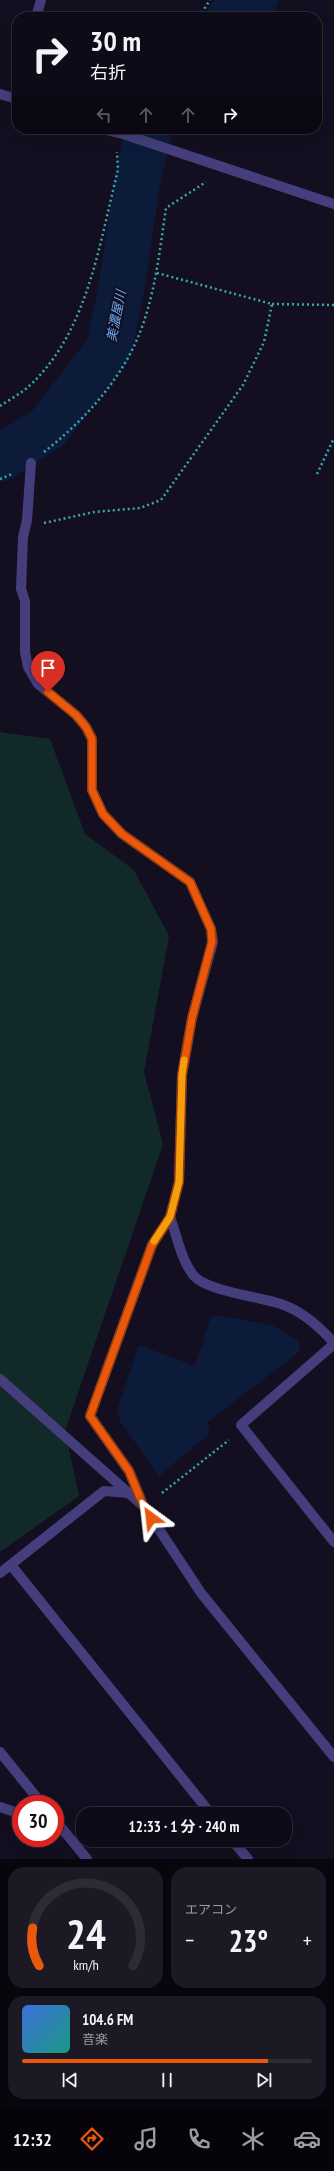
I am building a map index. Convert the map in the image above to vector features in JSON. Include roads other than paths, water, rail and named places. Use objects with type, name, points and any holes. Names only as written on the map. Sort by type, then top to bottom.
[{"type":"street","points":[[37,12],[41,0]]},
{"type":"street","points":[[0,94],[12,96]]},
{"type":"street","points":[[123,134],[334,204]]},
{"type":"street","points":[[31,463],[26,525],[23,537],[21,589],[25,601],[25,652],[28,667],[38,684],[76,715],[86,727],[92,739],[92,790],[103,814],[122,834],[190,882],[211,929],[212,942],[192,1018],[182,1075],[179,1182],[170,1217],[152,1245],[90,1416],[129,1471],[143,1505],[201,1593],[334,1757]]},
{"type":"street","points":[[170,1217],[184,1257],[195,1277],[208,1284],[281,1304],[300,1313],[322,1329],[334,1344],[241,1425],[334,1542]]},
{"type":"street","points":[[0,1379],[143,1505]]},
{"type":"street","points":[[0,1573],[104,1491],[129,1493]]},
{"type":"street","points":[[11,1565],[205,1807]]},
{"type":"street","points":[[0,1752],[35,1795]]},
{"type":"street","points":[[0,1807],[12,1811]]},
{"type":"street","points":[[64,1832],[86,1859]]},
{"type":"street","points":[[238,1847],[248,1859]]},
{"type":"water","points":[[218,1315],[274,1326],[299,1341],[300,1351],[207,1423],[210,1433],[159,1476],[120,1421],[117,1410],[139,1345],[195,1366],[211,1317]]},
{"type":"waterway","name":"美濃屋川","points":[[237,12],[255,0]]},
{"type":"waterway","name":"美濃屋川","points":[[0,458],[48,428],[109,349],[122,285],[137,183],[148,134]]}]
